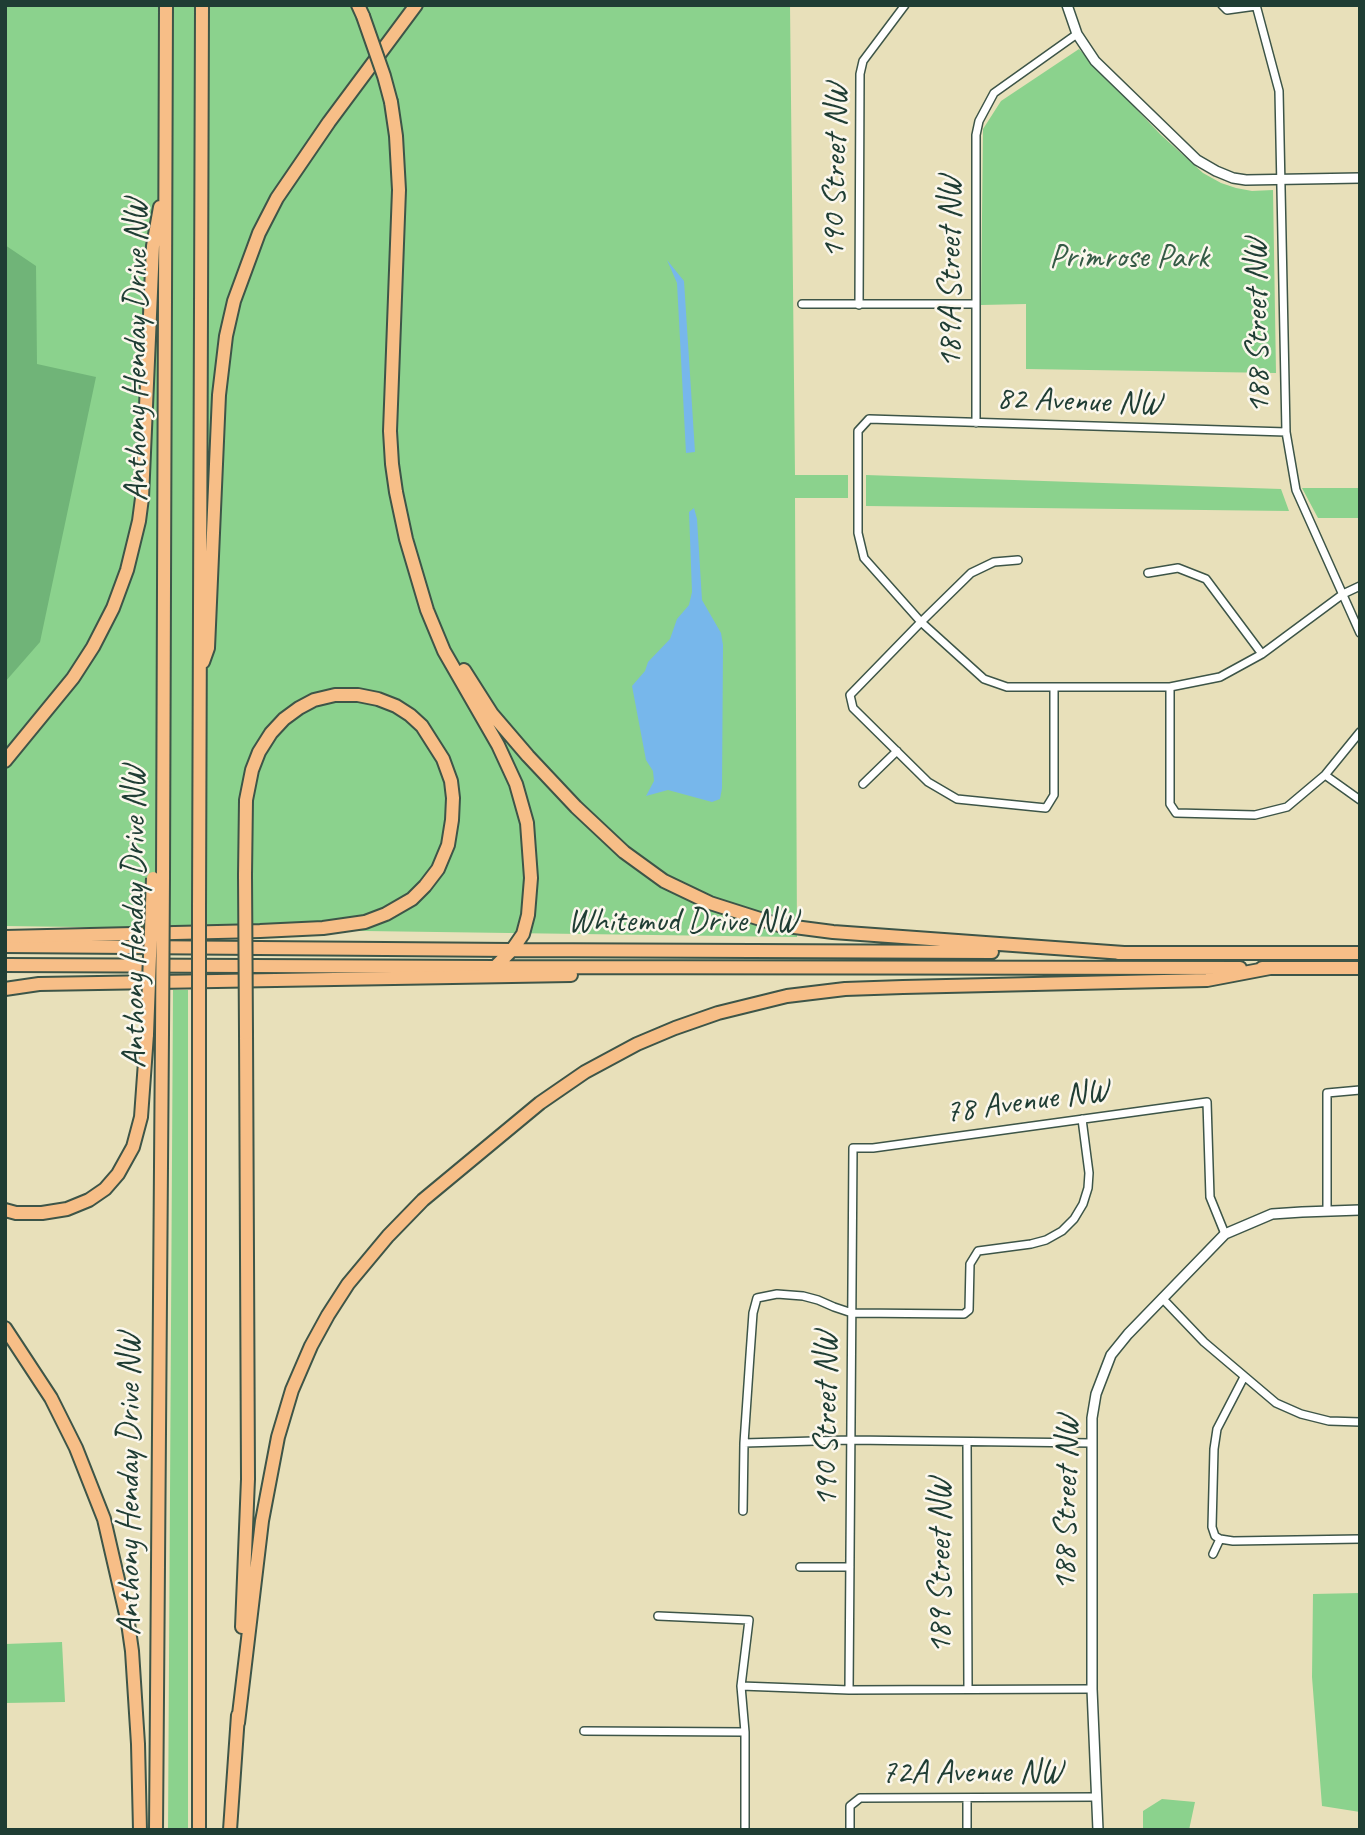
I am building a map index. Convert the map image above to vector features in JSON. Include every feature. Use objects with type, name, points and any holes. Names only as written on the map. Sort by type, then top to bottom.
[{"type":"highway","name":"Anthony Henday Drive NW","points":[[156,1830],[162,1033],[158,878],[163,834],[166,5]]},
{"type":"highway","name":"Anthony Henday Drive NW","points":[[199,1830],[198,880],[202,5]]},
{"type":"highway","points":[[199,672],[208,648],[219,395],[226,336],[234,301],[259,233],[277,198],[308,151],[416,5]]},
{"type":"highway","points":[[361,11],[384,76],[396,136],[399,190],[390,431],[396,492],[427,610],[444,651],[498,745],[516,784],[531,850],[528,915],[523,934],[495,967]]},
{"type":"highway","points":[[5,761],[73,678],[93,647],[113,608],[127,570],[142,498],[153,246],[166,172]]},
{"type":"highway","points":[[413,562],[451,647],[492,714],[576,807],[624,852],[664,881],[710,903],[779,925],[890,937],[1124,953]]},
{"type":"highway","points":[[5,937],[260,931],[323,928],[365,922],[386,914],[412,899],[425,887],[438,869],[448,845],[453,798],[443,759],[422,726],[396,706],[358,695],[335,695],[314,701],[284,719],[271,733],[252,770],[246,800],[245,875],[246,1033],[248,1479],[238,1723],[230,1830]]},
{"type":"highway","points":[[5,1210],[29,1214],[54,1212],[89,1200],[105,1189],[118,1174],[133,1147],[141,1117],[158,878]]},
{"type":"highway","name":"Whitemud Drive NW","points":[[5,946],[1360,953]]},
{"type":"highway","name":"Whitemud Drive NW","points":[[5,965],[1360,968]]},
{"type":"highway","points":[[5,989],[39,984],[577,975],[666,967]]},
{"type":"highway","points":[[238,1723],[261,1521],[278,1437],[292,1390],[311,1346],[348,1284],[388,1236],[423,1200],[540,1103],[585,1072],[637,1044],[718,1013],[787,996],[845,989],[1207,980],[1270,968]]},
{"type":"highway","points":[[5,1328],[51,1398],[76,1448],[104,1520],[132,1651],[140,1830]]},
{"type":"street","points":[[1067,5],[1077,34],[1088,52],[1197,160],[1233,178],[1246,180],[1360,178]]},
{"type":"street","name":"188 Street NW","points":[[1222,5],[1227,10],[1256,6],[1279,91],[1286,432],[1296,490],[1360,633]]},
{"type":"street","name":"190 Street NW","points":[[859,304],[860,74],[863,61],[902,7]]},
{"type":"street","name":"189A Street NW","points":[[976,423],[976,135],[979,121],[994,93],[1077,34]]},
{"type":"street","points":[[802,304],[975,304]]},
{"type":"street","name":"82 Avenue NW","points":[[921,622],[864,558],[858,533],[858,431],[869,419],[1286,432]]},
{"type":"street","points":[[1018,560],[994,562],[971,573],[850,695],[853,708],[928,782],[957,799],[1045,808],[1054,795],[1054,687]]},
{"type":"street","points":[[1148,573],[1178,568],[1206,579],[1262,654]]},
{"type":"street","points":[[921,622],[984,679],[1007,687],[1170,687],[1220,677],[1262,654],[1343,594],[1360,586]]},
{"type":"street","points":[[1170,687],[1170,804],[1176,813],[1255,815],[1287,807],[1325,775],[1360,732]]},
{"type":"street","points":[[863,784],[897,751]]},
{"type":"street","points":[[1325,775],[1360,800]]},
{"type":"street","points":[[1326,1212],[1326,1093],[1360,1090]]},
{"type":"street","name":"78 Avenue NW","points":[[853,1148],[873,1148],[1207,1101],[1210,1197],[1225,1234]]},
{"type":"street","points":[[743,1511],[744,1443],[753,1313],[757,1298],[777,1294],[803,1296],[852,1313],[964,1314],[970,1310],[970,1264],[978,1251],[1046,1240],[1062,1231],[1074,1219],[1088,1188],[1089,1173],[1082,1119]]},
{"type":"street","name":"190 Street NW","points":[[849,1690],[853,1148]]},
{"type":"street","points":[[1225,1234],[1272,1214],[1360,1210]]},
{"type":"street","name":"188 Street NW","points":[[1098,1830],[1092,1689],[1092,1418],[1096,1394],[1111,1355],[1225,1234]]},
{"type":"street","points":[[1162,1298],[1204,1342],[1276,1403],[1301,1414],[1328,1421],[1360,1422]]},
{"type":"street","points":[[1244,1377],[1217,1429],[1212,1527],[1215,1536],[1233,1541],[1360,1539]]},
{"type":"street","points":[[744,1443],[850,1440],[1092,1443]]},
{"type":"street","name":"189 Street NW","points":[[967,1442],[968,1689]]},
{"type":"street","points":[[1213,1553],[1220,1539]]},
{"type":"street","points":[[800,1567],[850,1567]]},
{"type":"street","points":[[657,1616],[749,1620],[741,1686],[745,1732],[745,1830]]},
{"type":"street","points":[[741,1686],[849,1690],[1092,1689]]},
{"type":"street","points":[[584,1731],[745,1732]]},
{"type":"street","name":"72A Avenue NW","points":[[850,1830],[850,1806],[860,1798],[1096,1797]]},
{"type":"street","points":[[967,1798],[967,1830]]},
{"type":"green space","points":[[5,5],[790,5],[795,475],[848,475],[848,498],[795,498],[797,937],[5,926]]},
{"type":"green space","name":"Primrose Park","points":[[1079,49],[1161,135],[1203,173],[1236,188],[1252,191],[1273,190],[1276,373],[1026,369],[1026,304],[981,305],[983,129],[1001,101]]},
{"type":"green space","points":[[5,245],[36,266],[37,364],[96,377],[40,642],[5,682]]},
{"type":"green space","points":[[866,475],[1281,489],[1289,511],[866,506]]},
{"type":"green space","points":[[1302,488],[1360,488],[1360,518],[1318,518]]},
{"type":"green space","points":[[173,990],[188,990],[188,1830],[168,1830]]},
{"type":"green space","points":[[1360,1593],[1360,1812],[1322,1806],[1312,1677],[1313,1594]]},
{"type":"green space","points":[[62,1642],[65,1702],[5,1703],[5,1644]]},
{"type":"green space","points":[[1162,1799],[1195,1802],[1189,1830],[1143,1830],[1143,1811]]},
{"type":"water","points":[[667,260],[684,281],[695,452],[686,453],[677,283]]},
{"type":"water","points":[[694,508],[702,600],[721,633],[723,645],[722,788],[720,799],[712,802],[668,790],[646,796],[654,781],[653,771],[646,760],[632,686],[645,671],[648,662],[670,639],[677,619],[689,605],[692,592],[689,512]]}]
